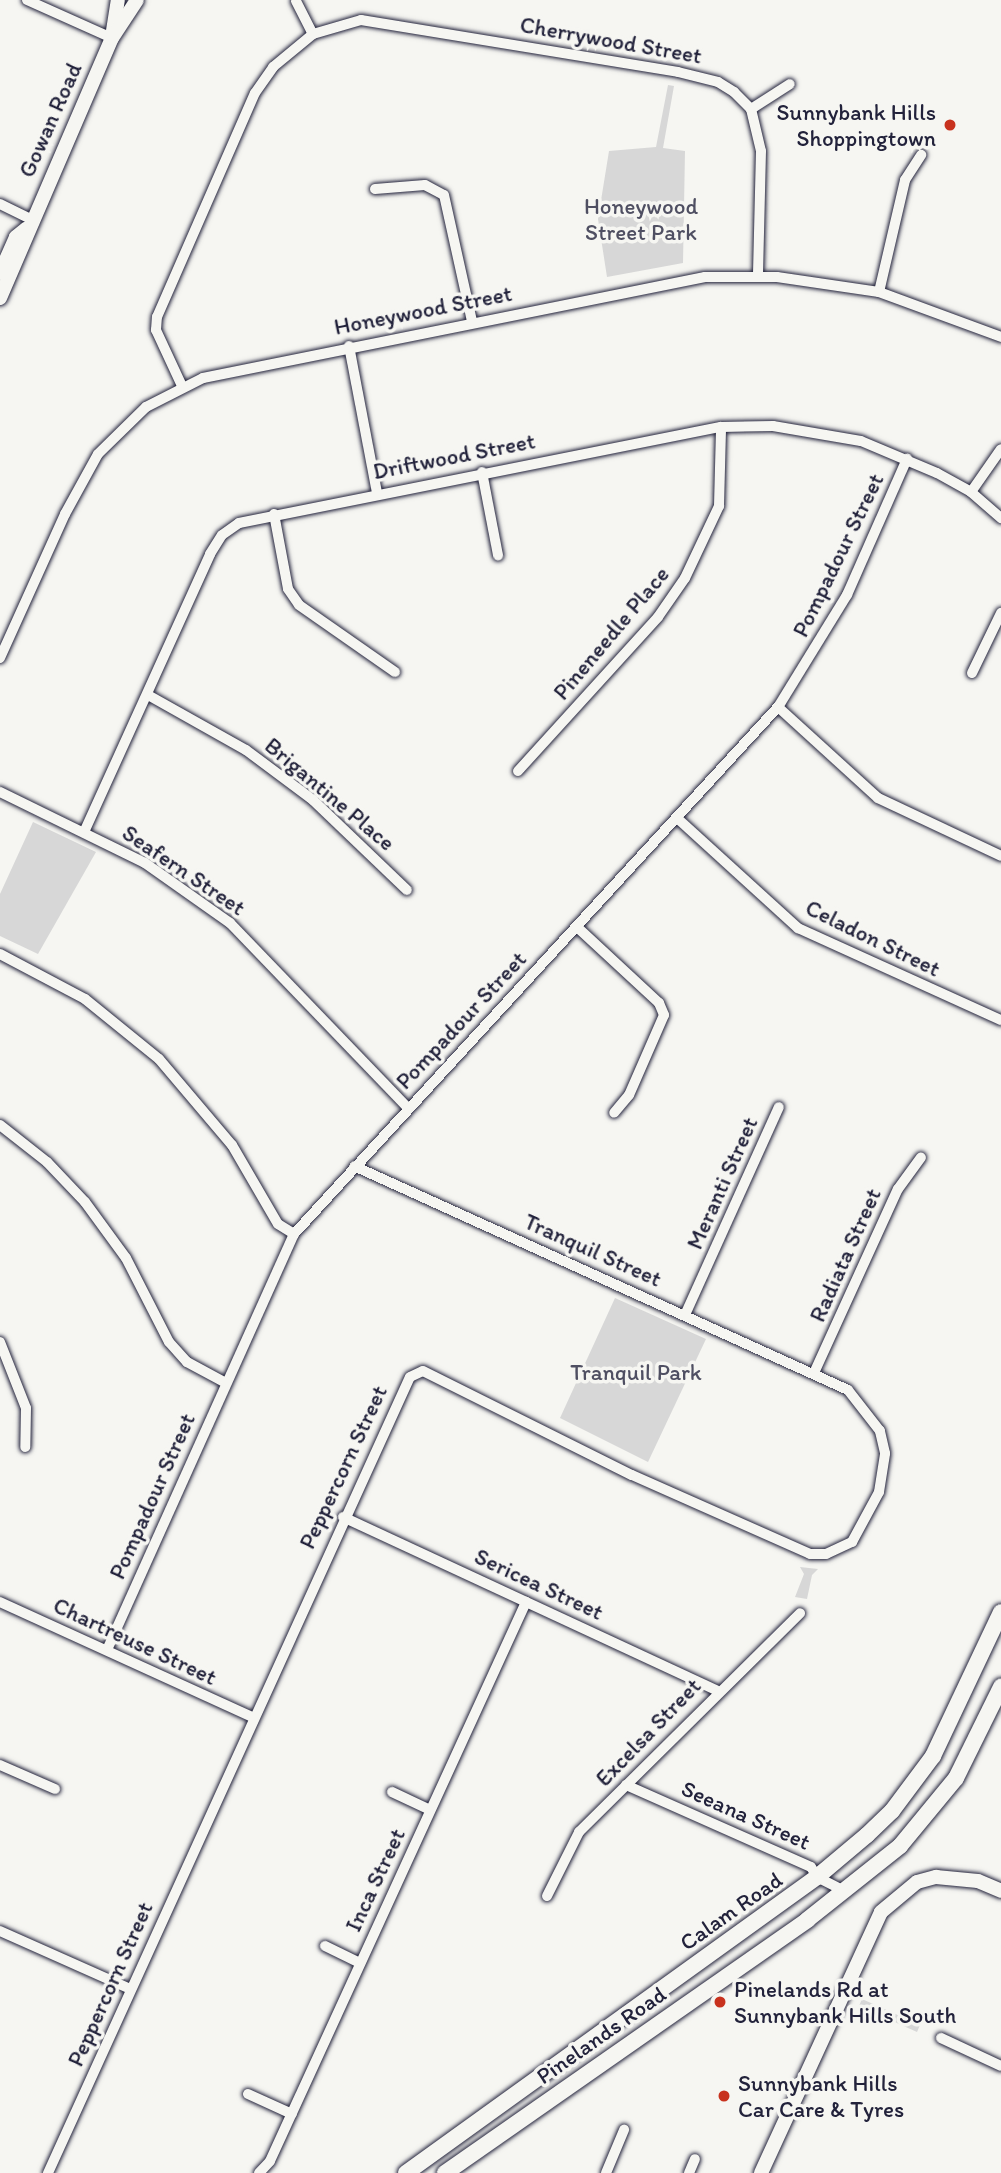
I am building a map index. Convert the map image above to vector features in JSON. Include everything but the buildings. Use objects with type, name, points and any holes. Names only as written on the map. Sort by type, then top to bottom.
[{"type":"main road","name":"Calam Road","points":[[406,2173],[817,1877],[892,1811],[923,1771],[1001,1612]]},
{"type":"main road","name":"Pinelands Road","points":[[445,2173],[844,1891],[900,1846],[947,1791],[1001,1687]]},
{"type":"street","points":[[27,0],[112,38]]},
{"type":"street","name":"Gowan Road","points":[[112,38],[118,0]]},
{"type":"street","name":"Gowan Road","points":[[0,298],[27,241],[29,223],[112,38],[137,0]]},
{"type":"street","points":[[296,1],[313,34]]},
{"type":"street","name":"Cherrywood Street","points":[[182,386],[156,330],[159,309],[255,93],[273,67],[313,34],[361,20],[388,22],[678,72],[718,82],[751,109]]},
{"type":"street","points":[[758,276],[761,151],[751,109],[790,84]]},
{"type":"street","points":[[879,292],[905,180],[922,155]]},
{"type":"street","points":[[375,189],[425,185],[444,195],[472,321]]},
{"type":"street","points":[[0,204],[29,223],[16,237],[0,272]]},
{"type":"street","name":"Honeywood Street","points":[[0,658],[69,506],[98,454],[133,417],[182,386],[349,346],[673,282],[758,276],[879,292],[1001,337]]},
{"type":"street","points":[[349,346],[377,493]]},
{"type":"street","name":"Driftwood Street","points":[[85,830],[222,535],[239,523],[274,513],[721,427],[818,432],[907,458],[971,492],[1001,518]]},
{"type":"street","name":"Pineneedle Place","points":[[518,771],[658,617],[685,578],[719,506],[721,427]]},
{"type":"street","points":[[971,492],[1001,449]]},
{"type":"street","name":"Pompadour Street","points":[[107,1650],[295,1234],[407,1107],[577,927],[778,707],[847,595],[907,458]]},
{"type":"street","points":[[482,472],[498,555]]},
{"type":"street","points":[[274,513],[288,589],[299,605],[395,672]]},
{"type":"street","points":[[972,673],[1001,613]]},
{"type":"street","name":"Brigantine Place","points":[[148,695],[246,750],[313,800],[407,890]]},
{"type":"street","points":[[778,707],[878,798],[1001,856]]},
{"type":"street","name":"Seafern Street","points":[[0,792],[85,830],[145,863],[230,923],[407,1107]]},
{"type":"street","name":"Celadon Street","points":[[677,818],[798,928],[1001,1020]]},
{"type":"street","points":[[577,927],[659,1003],[664,1014],[629,1095],[614,1113]]},
{"type":"street","points":[[0,954],[85,999],[159,1059],[232,1145],[278,1224],[295,1234]]},
{"type":"street","name":"Meranti Street","points":[[685,1314],[779,1107]]},
{"type":"street","points":[[0,1125],[47,1162],[85,1202],[126,1258],[169,1342],[187,1362],[226,1383]]},
{"type":"street","name":"Radiata Street","points":[[814,1373],[898,1189],[920,1157]]},
{"type":"street","name":"Tranquil Street","points":[[354,1166],[814,1373]]},
{"type":"street","points":[[0,1342],[26,1408],[25,1447]]},
{"type":"street","name":"Peppercorn Street","points":[[48,2173],[403,1386],[423,1371],[632,1475],[798,1550],[826,1555],[841,1550],[863,1529],[879,1492],[886,1453],[880,1431],[868,1411],[848,1390],[814,1373]]},
{"type":"street","name":"Sericea Street","points":[[343,1517],[717,1691]]},
{"type":"street","name":"Chartreuse Street","points":[[0,1602],[252,1717]]},
{"type":"street","name":"Inca Street","points":[[259,2173],[270,2161],[292,2114],[526,1602]]},
{"type":"street","name":"Excelsa Street","points":[[547,1896],[579,1832],[717,1691],[800,1614]]},
{"type":"street","points":[[0,1765],[55,1789]]},
{"type":"street","name":"Seeana Street","points":[[626,1785],[811,1867],[817,1877],[844,1891]]},
{"type":"street","points":[[392,1792],[430,1810]]},
{"type":"street","points":[[761,2173],[881,1912],[917,1882],[936,1877],[978,1881],[1001,1891]]},
{"type":"street","points":[[0,1931],[130,1989]]},
{"type":"street","points":[[325,1946],[360,1963]]},
{"type":"street","points":[[941,2038],[1001,2066]]},
{"type":"street","points":[[248,2094],[292,2114]]},
{"type":"street","points":[[606,2173],[624,2130]]},
{"type":"street","points":[[688,2173],[695,2159]]},
{"type":"green space","name":"Honeywood Street Park","points":[[668,85],[674,86],[663,148],[685,151],[683,263],[607,277],[598,219],[609,151],[656,147]]},
{"type":"green space","points":[[33,822],[96,852],[38,954],[0,936],[0,894]]},
{"type":"green space","name":"Tranquil Park","points":[[615,1298],[706,1339],[648,1462],[560,1418]]},
{"type":"green space","points":[[800,1567],[818,1569],[812,1575],[807,1599],[795,1597],[804,1574]]},
{"type":"green space","points":[[862,1999],[920,2025],[917,2032],[859,2006]]},
{"type":"place","name":"Sunnybank Hills Shoppingtown","points":[[950,125]]},
{"type":"place","name":"Pinelands Rd at Sunnybank Hills South","points":[[720,2002]]},
{"type":"place","name":"Sunnybank Hills Car Care & Tyres","points":[[724,2096]]}]
